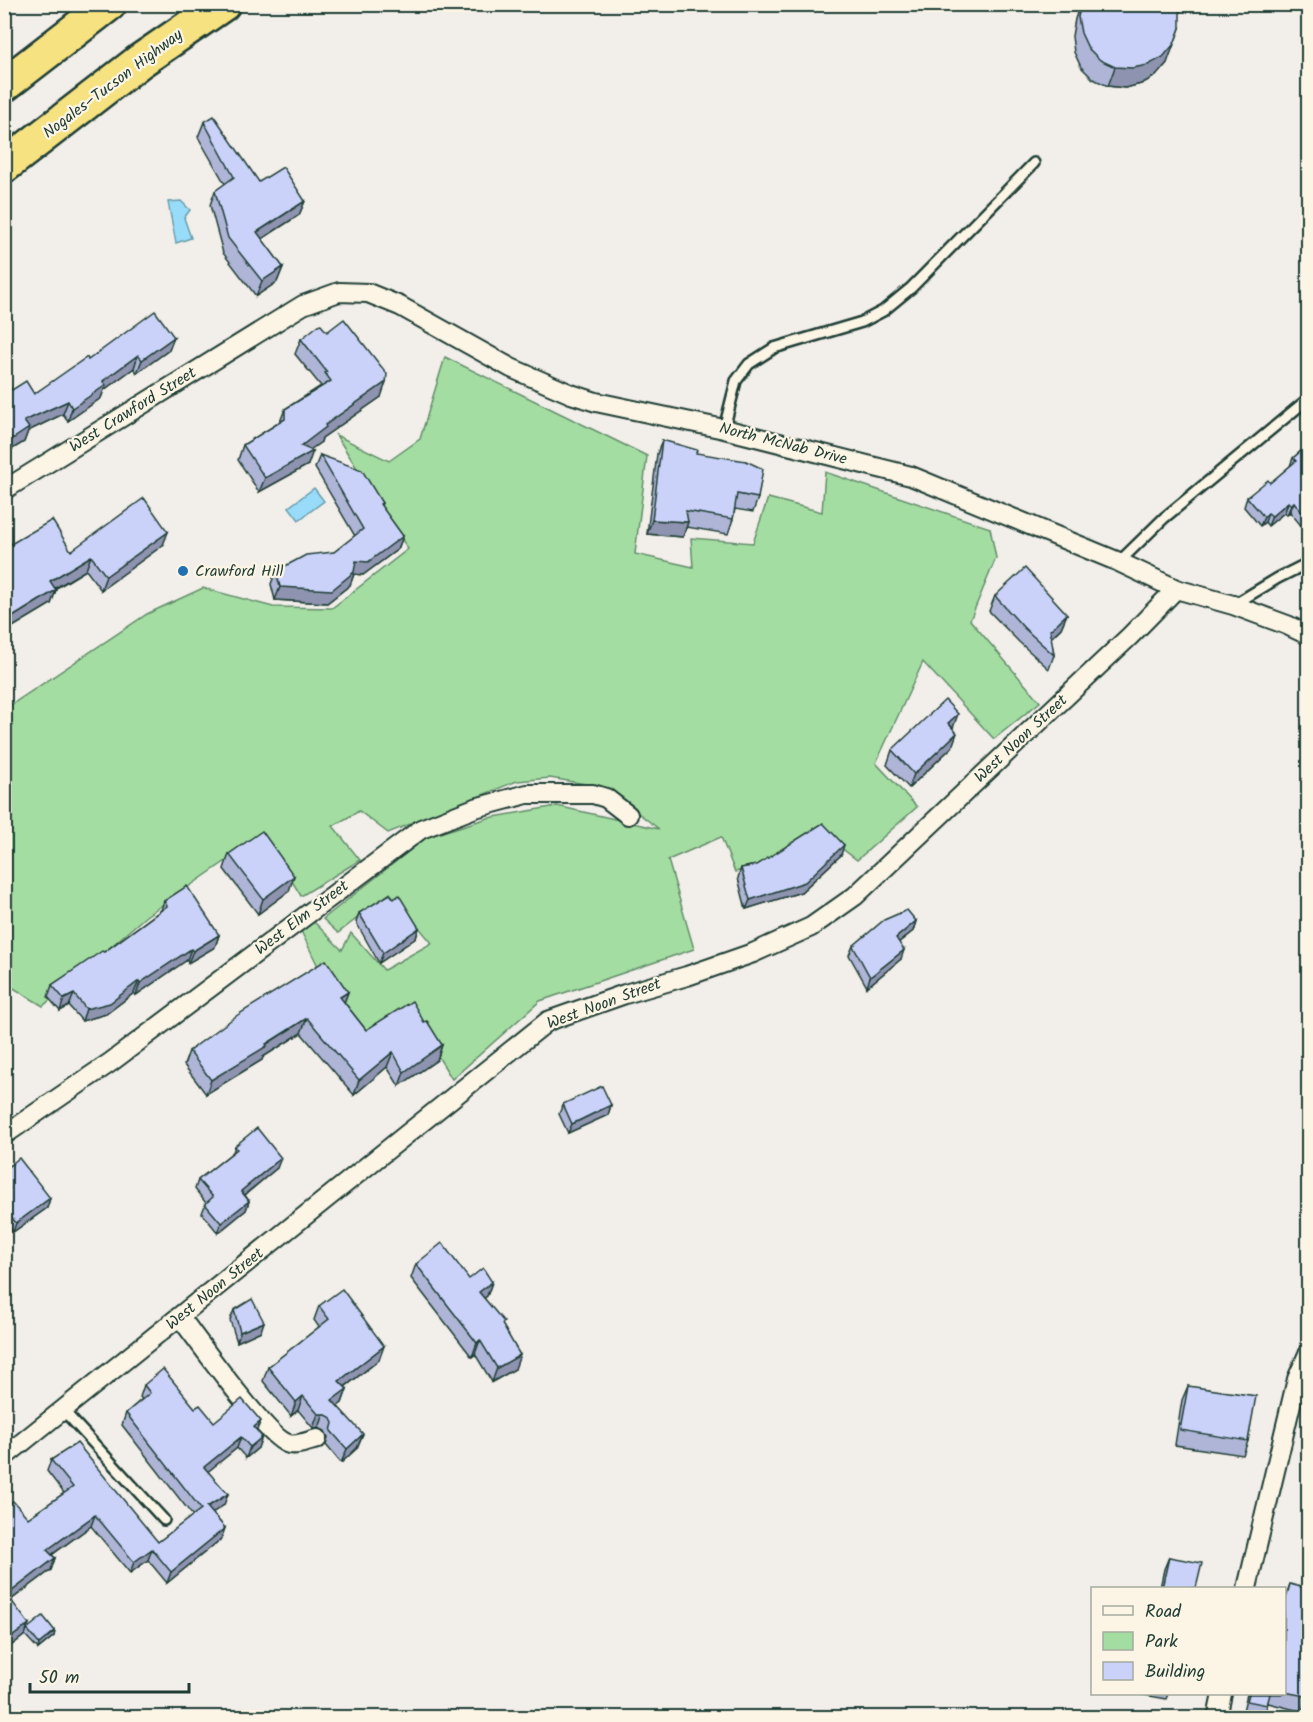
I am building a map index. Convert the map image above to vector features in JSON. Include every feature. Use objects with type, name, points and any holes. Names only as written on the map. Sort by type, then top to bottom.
[{"type":"highway","points":[[4,68],[102,4]]},
{"type":"highway","points":[[4,85],[108,4]]},
{"type":"highway","name":"Nogales–Tucson Highway","points":[[4,166],[140,61],[223,4]]},
{"type":"street","name":"North McNab Drive","points":[[262,329],[303,305],[339,292],[368,293],[410,312],[511,368],[571,394],[596,402],[724,429],[911,476],[1119,562],[1176,590],[1233,605],[1308,635]]},
{"type":"street","name":"West Crawford Street","points":[[4,490],[262,329]]},
{"type":"street","name":"West Noon Street","points":[[4,1457],[548,1021],[753,953],[811,927],[855,896],[1176,590]]},
{"type":"street","name":"West Elm Street","points":[[4,1135],[111,1062],[421,828],[483,806],[527,794],[593,794],[606,798],[628,815]]},
{"type":"street","points":[[180,1317],[257,1417],[274,1435],[289,1444],[317,1439]]},
{"type":"street","points":[[1247,1587],[1297,1379],[1308,1354]]},
{"type":"street","points":[[1217,1718],[1222,1695]]},
{"type":"lane","points":[[724,429],[736,381],[749,364],[774,348],[861,322],[883,311],[911,288],[1034,164]]},
{"type":"lane","points":[[1119,562],[1164,518],[1308,399]]},
{"type":"lane","points":[[1233,605],[1308,563]]},
{"type":"lane","points":[[63,1410],[164,1520]]},
{"type":"green space","points":[[445,357],[647,456],[635,554],[693,567],[691,538],[753,543],[768,498],[822,512],[825,472],[990,528],[996,558],[970,620],[1040,702],[994,739],[923,662],[876,763],[917,807],[857,860],[820,832],[772,862],[735,872],[721,837],[668,860],[694,949],[540,1001],[452,1079],[408,1008],[359,1042],[341,1014],[301,931],[312,920],[342,950],[351,933],[384,970],[432,943],[390,893],[338,933],[323,919],[427,837],[488,818],[557,806],[659,829],[604,787],[550,778],[517,781],[388,833],[359,811],[333,826],[360,860],[301,896],[264,835],[146,916],[43,1006],[12,987],[5,1061],[5,709],[147,614],[203,588],[273,607],[332,608],[408,549],[336,435],[389,461],[420,439]]},
{"type":"water","points":[[181,201],[190,210],[184,218],[191,238],[176,243],[168,202]]},
{"type":"water","points":[[314,488],[324,501],[299,520],[289,507]]},
{"type":"building","points":[[1081,4],[1178,4],[1180,28],[1174,44],[1163,57],[1148,65],[1132,68],[1115,67],[1100,60],[1088,48],[1081,33],[1078,17]]},
{"type":"building","points":[[214,116],[259,182],[283,167],[305,201],[257,232],[283,267],[262,281],[228,238],[215,191],[234,177],[204,122]]},
{"type":"building","points":[[155,311],[174,337],[142,360],[138,355],[103,381],[106,385],[72,408],[68,401],[24,421],[29,428],[14,438],[4,439],[4,389],[9,386],[12,390],[26,381],[34,394],[87,357],[88,360]]},
{"type":"building","points":[[344,319],[387,374],[386,382],[325,425],[326,427],[301,446],[313,451],[265,478],[243,445],[285,419],[285,409],[331,381],[325,373],[327,372],[301,339],[320,324],[327,332]]},
{"type":"building","points":[[662,440],[697,450],[696,453],[746,461],[763,469],[758,498],[737,494],[733,519],[686,511],[688,522],[652,520]]},
{"type":"building","points":[[1308,445],[1308,520],[1294,502],[1291,505],[1288,502],[1272,516],[1268,513],[1264,517],[1247,497],[1268,480],[1270,483],[1296,461],[1293,458]]},
{"type":"building","points":[[320,455],[362,470],[382,503],[380,504],[403,536],[368,562],[356,561],[354,572],[332,590],[280,587],[276,571],[306,555],[334,552],[363,529]]},
{"type":"building","points":[[144,498],[168,532],[106,576],[91,556],[50,581],[56,590],[11,618],[9,615],[4,618],[4,548],[52,520],[71,551]]},
{"type":"building","points":[[1025,568],[1067,614],[1050,630],[1054,655],[1024,628],[995,596]]},
{"type":"building","points":[[945,700],[958,714],[948,723],[957,733],[914,774],[892,750]]},
{"type":"building","points":[[823,823],[844,845],[805,882],[750,900],[741,868],[757,865]]},
{"type":"building","points":[[262,831],[294,876],[263,899],[229,854]]},
{"type":"building","points":[[187,886],[219,935],[193,951],[191,949],[140,983],[139,981],[110,1003],[86,1009],[74,994],[64,999],[52,985],[102,951],[104,952],[167,906],[164,901]]},
{"type":"building","points":[[390,894],[394,899],[399,895],[419,928],[383,953],[359,913]]},
{"type":"building","points":[[907,910],[916,921],[896,938],[904,950],[870,977],[853,946],[884,920]]},
{"type":"building","points":[[326,960],[348,992],[340,997],[366,1030],[412,1001],[424,1022],[427,1021],[442,1045],[404,1072],[393,1052],[359,1080],[307,1018],[266,1044],[267,1046],[211,1080],[189,1051],[239,1014]]},
{"type":"building","points":[[602,1086],[611,1105],[572,1124],[563,1104]]},
{"type":"building","points":[[257,1128],[281,1158],[241,1191],[249,1201],[221,1223],[205,1204],[213,1197],[198,1180],[237,1149],[235,1146]]},
{"type":"building","points":[[19,1158],[50,1198],[16,1223],[4,1208],[4,1192],[9,1188],[4,1182],[4,1170]]},
{"type":"building","points":[[442,1243],[469,1279],[483,1268],[492,1282],[479,1292],[504,1322],[502,1324],[520,1355],[497,1368],[480,1340],[477,1343],[416,1264]]},
{"type":"building","points":[[342,1289],[384,1346],[339,1381],[347,1389],[332,1400],[363,1434],[347,1449],[331,1431],[333,1423],[330,1417],[318,1414],[303,1396],[296,1402],[268,1367],[329,1319],[319,1306]]},
{"type":"building","points":[[252,1299],[264,1322],[240,1332],[234,1310]]},
{"type":"building","points":[[163,1369],[195,1408],[200,1405],[214,1422],[242,1399],[261,1421],[254,1427],[262,1437],[250,1447],[241,1437],[204,1467],[228,1494],[207,1507],[225,1528],[171,1572],[152,1549],[134,1562],[95,1515],[47,1550],[55,1558],[7,1595],[29,1624],[5,1642],[4,1508],[13,1501],[28,1518],[73,1487],[51,1460],[77,1443],[158,1542],[201,1509],[126,1413],[150,1393],[144,1385]]},
{"type":"building","points":[[1188,1386],[1256,1396],[1248,1441],[1180,1430]]},
{"type":"building","points":[[1169,1557],[1202,1563],[1196,1587],[1162,1587]]},
{"type":"building","points":[[1290,1584],[1308,1589],[1308,1718],[1301,1718],[1306,1696],[1286,1692],[1286,1599]]},
{"type":"building","points":[[43,1616],[55,1631],[39,1644],[27,1629]]},
{"type":"building","points":[[1249,1695],[1270,1695],[1267,1705],[1247,1701]]},
{"type":"place","name":"Crawford Hill","points":[[183,571]]}]
